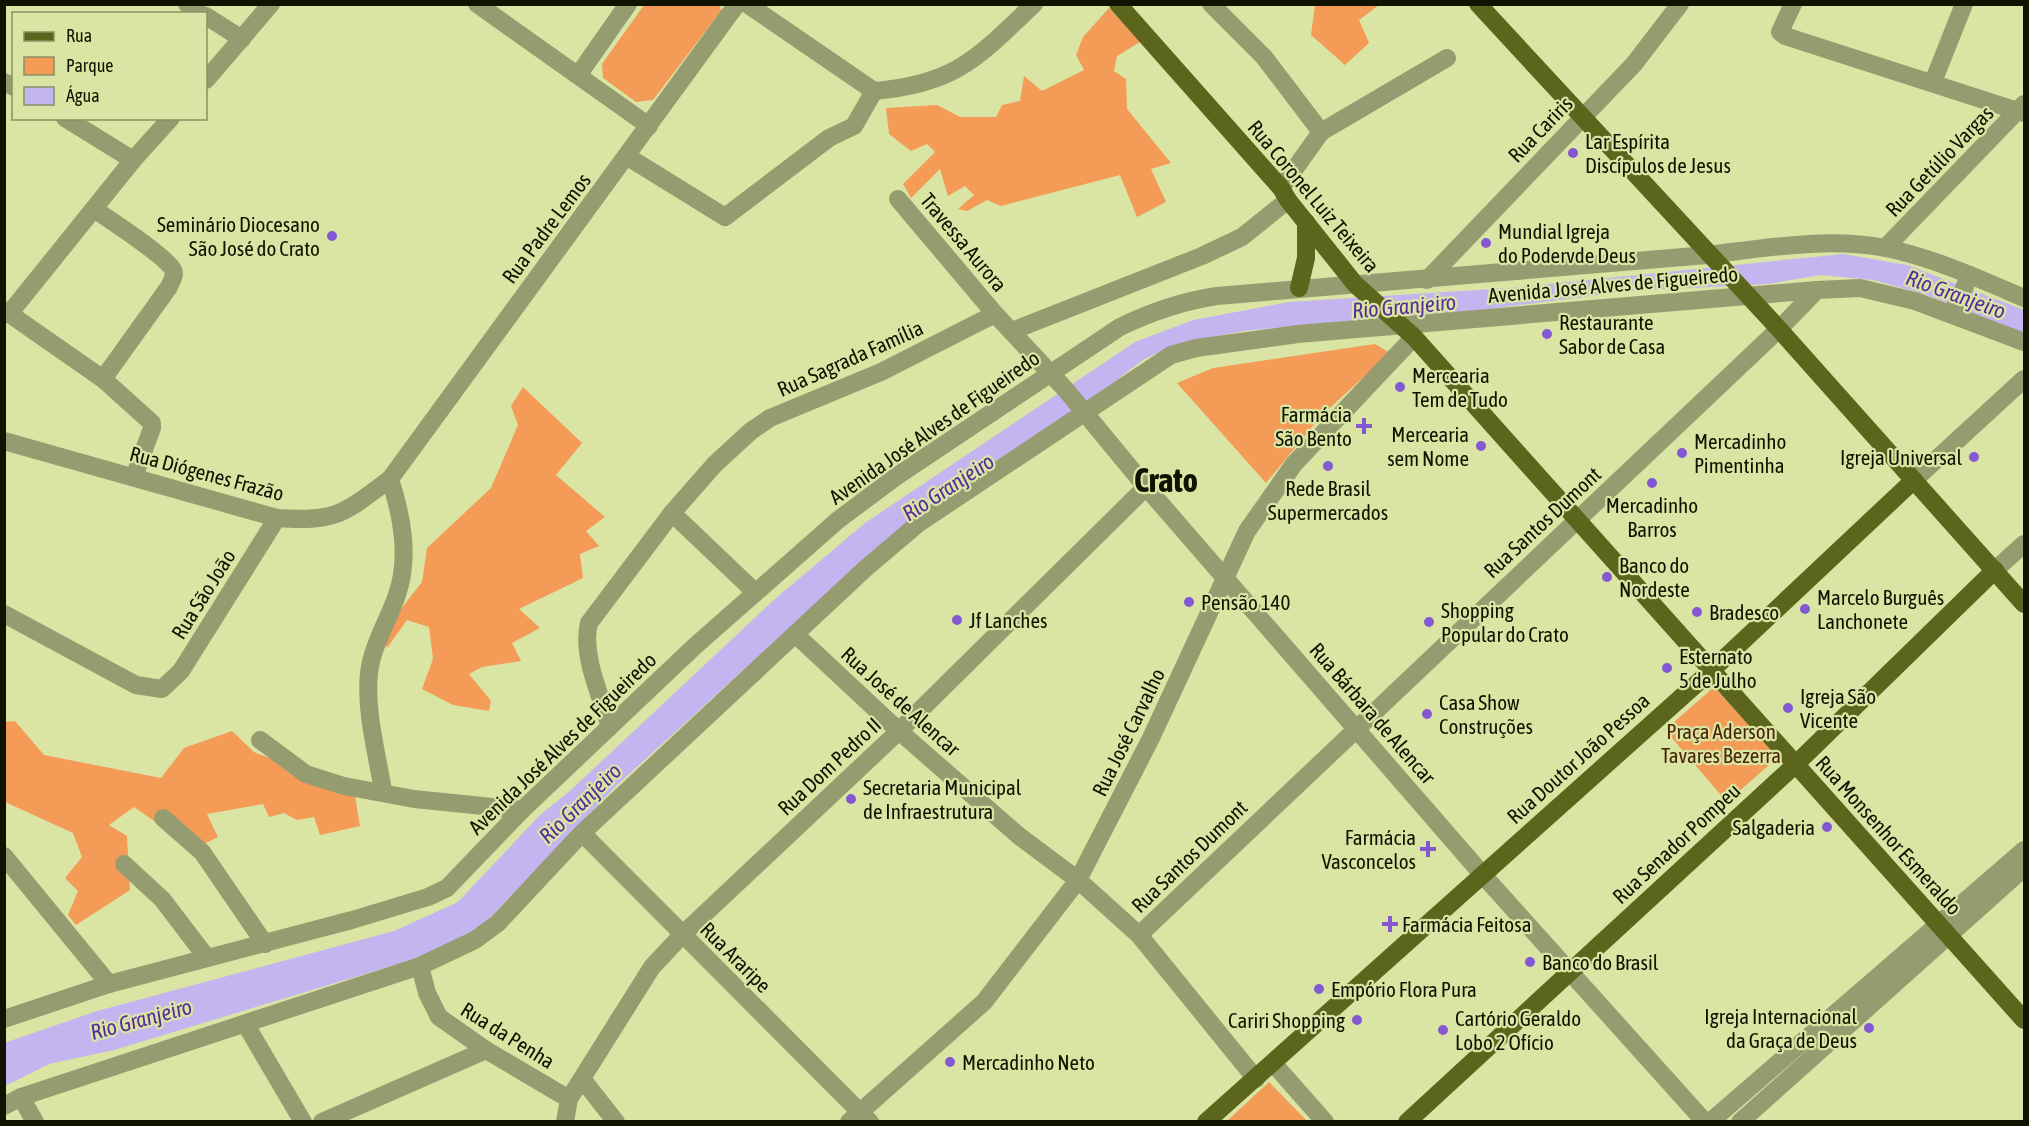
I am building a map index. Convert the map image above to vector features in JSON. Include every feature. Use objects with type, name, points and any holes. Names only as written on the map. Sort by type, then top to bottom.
[{"type":"main road","name":"Rua Coronel Luiz Teixeira","points":[[1118,4],[1284,194],[1355,284],[1408,331],[1577,519]]},
{"type":"main road","points":[[1478,4],[1707,255],[1779,330],[2025,604]]},
{"type":"main road","points":[[1299,288],[1306,258],[1306,222]]},
{"type":"main road","name":"Rua Doutor João Pessoa","points":[[1208,1120],[1713,669],[1914,480]]},
{"type":"main road","name":"Rua Monsenhor Esmeraldo","points":[[1577,519],[2025,1020]]},
{"type":"main road","name":"Rua Senador Pompeu","points":[[1407,1122],[1796,765],[1995,570]]},
{"type":"street","points":[[207,79],[271,4]]},
{"type":"street","points":[[477,4],[579,74],[649,126]]},
{"type":"street","points":[[579,74],[628,4]]},
{"type":"street","name":"Rua Padre Lemos","points":[[390,479],[628,157],[737,4]]},
{"type":"street","points":[[747,4],[874,91],[916,85],[951,74],[982,54],[1034,4]]},
{"type":"street","points":[[1211,4],[1264,57],[1321,132]]},
{"type":"street","name":"Rua Cariris","points":[[1427,280],[1634,64],[1680,4]]},
{"type":"street","points":[[1793,4],[1781,28],[1780,32],[1785,36],[2022,110]]},
{"type":"street","points":[[1933,82],[1964,4]]},
{"type":"street","points":[[207,17],[242,39]]},
{"type":"street","points":[[995,314],[1012,331],[1202,256],[1242,237],[1284,194],[1321,132],[1447,58]]},
{"type":"street","points":[[628,157],[725,217],[829,138],[854,126],[874,91]]},
{"type":"street","name":"Rua Getúlio Vargas","points":[[1885,248],[2022,110]]},
{"type":"street","points":[[68,120],[133,160]]},
{"type":"street","points":[[134,477],[152,423],[103,379],[7,312],[133,160],[169,120]]},
{"type":"street","name":"Travessa Aurora","points":[[898,199],[995,314]]},
{"type":"street","points":[[94,209],[169,265],[174,275],[169,287],[103,379]]},
{"type":"street","name":"Avenida José Alves de Figueiredo","points":[[4,1019],[109,984],[363,917],[428,897],[447,888],[522,810],[754,591],[838,520],[897,476],[1120,327],[1144,315],[1193,300],[1299,288],[1427,280],[1707,255],[1786,245],[1833,244],[1885,248],[2025,298]]},
{"type":"street","points":[[1953,311],[1968,278]]},
{"type":"street","points":[[1817,290],[1860,288],[1889,293],[1953,311],[2025,342]]},
{"type":"street","name":"Avenida José Alves de Figueiredo","points":[[4,1106],[21,1097],[420,966],[475,940],[498,923],[582,833],[795,634],[918,523],[1171,355],[1196,348],[1408,331],[1744,295],[1817,290]]},
{"type":"street","name":"Rua Santos Dumont","points":[[1139,935],[1779,330],[1817,290]]},
{"type":"street","name":"Rua Sagrada Família","points":[[610,727],[590,658],[586,632],[589,623],[672,513],[715,464],[751,431],[770,418],[881,372],[995,314]]},
{"type":"street","name":"Rua Bárbara de Alencar","points":[[1012,331],[1086,412],[1146,486],[1482,874],[1705,1122]]},
{"type":"street","name":"Rua José Carvalho","points":[[860,1118],[984,1002],[1078,880],[1151,738],[1247,531],[1294,464],[1408,331]]},
{"type":"street","name":"Rua Doutor João Pessoa","points":[[1914,480],[2025,379]]},
{"type":"street","name":"Rua Diógenes Frazão","points":[[4,441],[277,518],[329,518],[350,508],[390,479]]},
{"type":"street","points":[[382,791],[369,697],[369,672],[375,649],[398,593],[404,561],[404,538],[390,479]]},
{"type":"street","name":"Rua Dom Pedro II","points":[[569,1100],[652,967],[682,935],[899,731],[1146,486]]},
{"type":"street","points":[[672,513],[754,591]]},
{"type":"street","name":"Rua São João","points":[[4,614],[136,685],[162,688],[181,671],[277,518]]},
{"type":"street","name":"Rua Senador Pompeu","points":[[1995,570],[2025,544]]},
{"type":"street","name":"Rua José de Alencar","points":[[795,634],[899,731],[1019,836],[1078,880],[1139,935],[1256,1079]]},
{"type":"street","points":[[260,740],[306,774],[344,786],[382,791],[414,799],[522,810]]},
{"type":"street","points":[[163,818],[202,852],[265,944]]},
{"type":"street","name":"Rua Araripe","points":[[582,833],[860,1118]]},
{"type":"street","points":[[4,856],[109,984]]},
{"type":"street","points":[[1740,1122],[1890,978],[2023,858]]},
{"type":"street","points":[[124,864],[162,899],[207,958]]},
{"type":"street","name":"Rua da Penha","points":[[420,966],[427,993],[439,1017],[486,1050],[569,1100]]},
{"type":"street","points":[[1710,1122],[1890,978]]},
{"type":"street","points":[[246,1025],[303,1122]]},
{"type":"street","points":[[322,1122],[486,1050]]},
{"type":"street","points":[[1273,1063],[1325,1122]]},
{"type":"street","points":[[583,1080],[616,1122]]},
{"type":"street","points":[[21,1097],[35,1122]]},
{"type":"street","points":[[565,1122],[569,1100]]},
{"type":"green space","points":[[644,5],[720,5],[721,11],[653,100],[636,102],[603,78],[602,64]]},
{"type":"green space","points":[[1315,5],[1379,5],[1359,20],[1369,43],[1345,65],[1311,35]]},
{"type":"green space","points":[[1109,8],[1140,42],[1117,56],[1114,71],[1126,79],[1127,109],[1171,163],[1151,169],[1166,202],[1137,217],[1120,175],[1001,206],[987,200],[967,211],[958,209],[974,195],[965,186],[948,196],[940,169],[911,198],[903,184],[935,152],[927,144],[911,151],[889,134],[886,108],[937,105],[960,117],[996,117],[1002,105],[1020,101],[1024,76],[1042,91],[1084,70],[1076,55],[1083,37]]},
{"type":"green space","points":[[1375,344],[1390,353],[1321,416],[1266,483],[1177,383],[1213,368]]},
{"type":"green space","points":[[523,387],[582,443],[556,475],[605,517],[586,531],[599,546],[580,554],[583,578],[519,609],[540,628],[512,643],[521,661],[482,667],[469,674],[491,701],[489,711],[453,705],[422,689],[433,659],[429,627],[407,620],[387,648],[382,633],[422,582],[427,548],[491,488],[518,425],[511,406]]},
{"type":"green space","name":"Praça Aderson Tavares Bezerra","points":[[1714,687],[1778,757],[1727,802],[1665,730]]},
{"type":"green space","points":[[15,721],[44,755],[161,778],[184,748],[232,731],[254,752],[359,794],[355,796],[360,826],[320,835],[314,817],[297,820],[284,813],[269,817],[263,804],[207,814],[218,837],[194,849],[134,807],[109,825],[127,836],[130,890],[76,925],[68,915],[78,891],[65,878],[82,857],[73,833],[5,802],[5,722]]},
{"type":"green space","points":[[1269,1082],[1307,1121],[1227,1121]]},
{"type":"water","name":"Rio Granjeiro","points":[[1843,254],[1907,265],[2024,310],[2024,333],[1924,294],[1873,280],[1820,275],[1768,284],[1630,291],[1441,315],[1243,331],[1178,344],[1144,359],[1087,403],[882,544],[617,785],[480,928],[458,942],[408,961],[114,1050],[49,1064],[5,1086],[4,1043],[97,1011],[394,931],[458,902],[539,816],[572,789],[776,598],[865,523],[1135,342],[1193,320],[1289,302],[1509,288]]},
{"type":"place","name":"Lar Espírita Discípulos de Jesus","points":[[1573,153]]},
{"type":"place","name":"Seminário Diocesano São José do Crato","points":[[332,236]]},
{"type":"place","name":"Mundial Igreja do Podervde Deus","points":[[1486,243]]},
{"type":"place","name":"Restaurante Sabor de Casa","points":[[1547,334]]},
{"type":"place","name":"Mercearia Tem de Tudo","points":[[1400,387]]},
{"type":"place","name":"Farmácia São Bento","points":[[1364,426]]},
{"type":"place","name":"Mercearia sem Nome","points":[[1481,446]]},
{"type":"place","name":"Mercadinho Pimentinha","points":[[1682,453]]},
{"type":"place","name":"Igreja Universal","points":[[1974,457]]},
{"type":"place","name":"Rede Brasil Supermercados","points":[[1328,466]]},
{"type":"place","name":"Mercadinho Barros","points":[[1652,483]]},
{"type":"place","name":"Banco do Nordeste","points":[[1607,577]]},
{"type":"place","name":"Pensão 140","points":[[1189,602]]},
{"type":"place","name":"Marcelo Burguês Lanchonete","points":[[1805,609]]},
{"type":"place","name":"Bradesco","points":[[1697,612]]},
{"type":"place","name":"Jf Lanches","points":[[957,620]]},
{"type":"place","name":"Shopping Popular do Crato","points":[[1429,622]]},
{"type":"place","name":"Esternato 5 de Julho","points":[[1667,668]]},
{"type":"place","name":"Igreja São Vicente","points":[[1788,708]]},
{"type":"place","name":"Casa Show Construções","points":[[1427,714]]},
{"type":"place","name":"Secretaria Municipal de Infraestrutura","points":[[851,799]]},
{"type":"place","name":"Salgaderia","points":[[1827,827]]},
{"type":"place","name":"Farmácia Vasconcelos","points":[[1428,849]]},
{"type":"place","name":"Farmácia Feitosa","points":[[1390,924]]},
{"type":"place","name":"Banco do Brasil","points":[[1530,962]]},
{"type":"place","name":"Empório Flora Pura","points":[[1319,989]]},
{"type":"place","name":"Cariri Shopping","points":[[1357,1020]]},
{"type":"place","name":"Igreja Internacional da Graça de Deus","points":[[1869,1028]]},
{"type":"place","name":"Cartório Geraldo Lobo 2 Ofício","points":[[1443,1030]]},
{"type":"place","name":"Mercadinho Neto","points":[[950,1062]]},
{"type":"district","name":"Crato","points":[[1166,480]]}]
